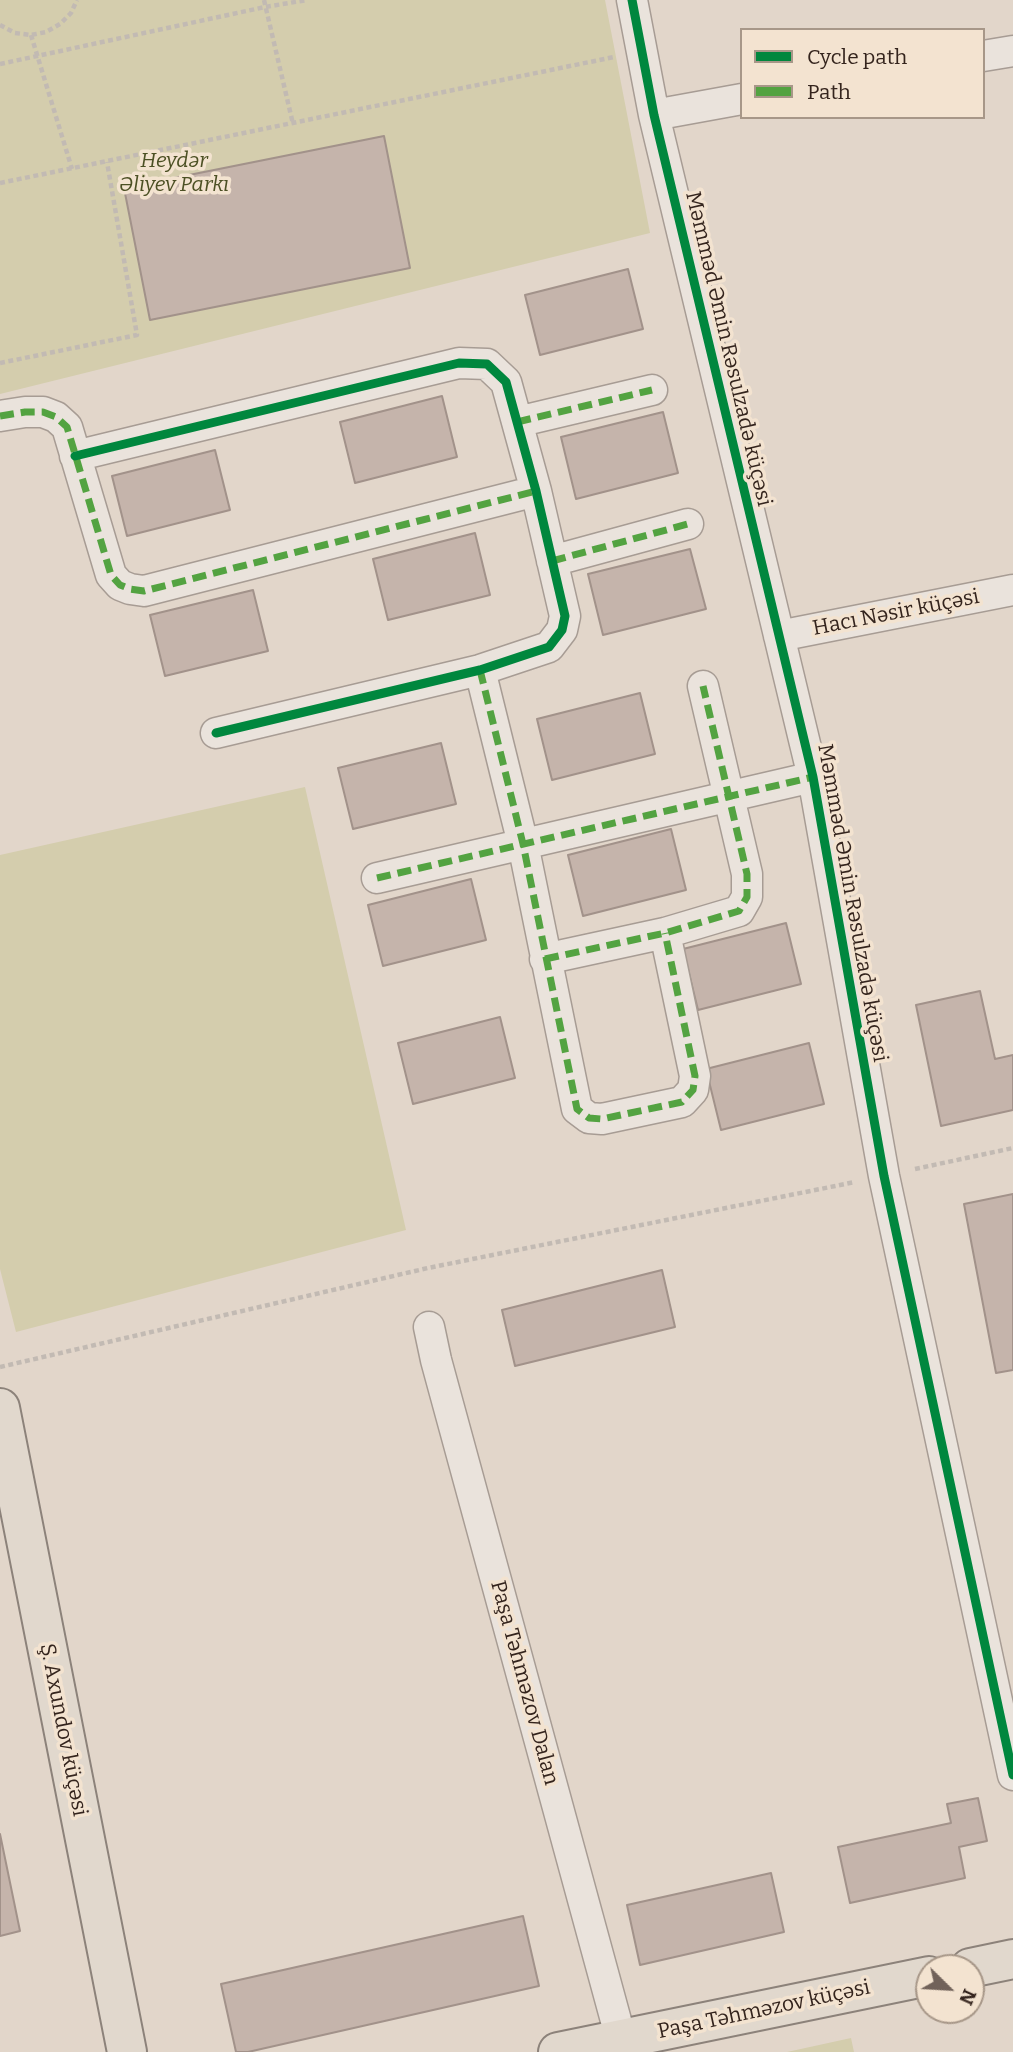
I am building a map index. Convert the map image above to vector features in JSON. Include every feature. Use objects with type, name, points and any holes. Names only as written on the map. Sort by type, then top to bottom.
[{"type":"main road","name":"Ş. Axundov küçəsi","points":[[0,1408],[127,2052]]},
{"type":"main road","points":[[985,1965],[1013,1959]]},
{"type":"main road","name":"Paşa Təhməzov küçəsi","points":[[558,2052],[621,2039],[673,2040],[915,1980]]},
{"type":"street","name":"Məmməd Əmin Rəsulzadə küçəsi","points":[[632,0],[654,115],[813,776],[884,1176],[1013,1775]]},
{"type":"street","points":[[985,56],[1013,51]]},
{"type":"street","points":[[654,115],[740,99]]},
{"type":"street","points":[[75,456],[459,363],[487,364],[506,382],[536,491],[565,616],[562,630],[549,647],[480,670],[216,733]]},
{"type":"street","points":[[517,422],[652,390]]},
{"type":"street","points":[[0,416],[43,412],[56,417],[68,427],[111,575],[120,585],[144,591],[536,491]]},
{"type":"street","points":[[552,561],[688,524]]},
{"type":"street","name":"Hacı Nəsir küçəsi","points":[[779,636],[1013,590]]},
{"type":"street","points":[[480,670],[523,844],[578,1109],[590,1118],[602,1119],[682,1102],[693,1090],[695,1076],[665,933]]},
{"type":"street","points":[[545,959],[665,933],[739,911],[747,897],[747,874],[703,686]]},
{"type":"street","points":[[377,878],[813,776]]},
{"type":"street","name":"Paşa Təhməzov Dalan","points":[[429,1327],[439,1373],[621,2039]]},
{"type":"path","points":[[0,24],[15,33],[31,35],[46,32],[60,24],[71,13],[77,0]]},
{"type":"path","points":[[264,0],[293,124]]},
{"type":"path","points":[[0,64],[307,0]]},
{"type":"path","points":[[31,35],[72,169]]},
{"type":"path","points":[[0,183],[642,51]]},
{"type":"path","points":[[0,363],[137,335],[107,162]]},
{"type":"path","points":[[0,1367],[428,1268],[1013,1148]]},
{"type":"green space","name":"Heydər Əliyev Parkı","points":[[0,0],[605,0],[650,233],[0,394]]},
{"type":"green space","points":[[305,787],[406,1230],[16,1332],[0,1269],[0,855]]},
{"type":"green space","points":[[851,2038],[854,2052],[787,2052]]},
{"type":"building","points":[[384,136],[410,268],[150,320],[124,188]]},
{"type":"building","points":[[628,269],[643,329],[540,355],[525,295]]},
{"type":"building","points":[[442,396],[457,457],[355,483],[340,422]]},
{"type":"building","points":[[663,412],[678,473],[576,499],[561,437]]},
{"type":"building","points":[[215,450],[230,510],[127,536],[112,476]]},
{"type":"building","points":[[475,533],[490,595],[388,620],[373,559]]},
{"type":"building","points":[[690,549],[706,609],[603,635],[588,574]]},
{"type":"building","points":[[253,590],[268,651],[165,676],[150,615]]},
{"type":"building","points":[[640,693],[655,754],[552,780],[537,719]]},
{"type":"building","points":[[441,743],[456,804],[353,829],[338,768]]},
{"type":"building","points":[[671,829],[686,890],[583,916],[568,855]]},
{"type":"building","points":[[471,879],[486,940],[383,966],[368,905]]},
{"type":"building","points":[[786,923],[801,984],[698,1010],[683,949]]},
{"type":"building","points":[[980,991],[995,1059],[1013,1055],[1013,1110],[941,1126],[916,1005]]},
{"type":"building","points":[[500,1017],[515,1078],[413,1104],[398,1043]]},
{"type":"building","points":[[809,1043],[824,1104],[721,1130],[706,1069]]},
{"type":"building","points":[[1013,1194],[1013,1370],[996,1373],[964,1204]]},
{"type":"building","points":[[662,1270],[675,1327],[515,1366],[502,1310]]},
{"type":"building","points":[[978,1798],[987,1841],[959,1847],[965,1878],[850,1903],[838,1847],[951,1823],[947,1804]]},
{"type":"building","points":[[0,1834],[20,1931],[0,1936]]},
{"type":"building","points":[[771,1873],[784,1932],[640,1965],[627,1905]]},
{"type":"building","points":[[523,1916],[539,1986],[248,2052],[236,2052],[221,1984]]},
{"type":"marked path","points":[[517,422],[652,390]]},
{"type":"marked path","points":[[0,416],[43,412],[56,417],[67,427],[111,575],[120,585],[144,591],[536,491]]},
{"type":"marked path","points":[[552,561],[688,524]]},
{"type":"marked path","points":[[480,670],[523,844],[577,1109],[589,1118],[602,1119],[682,1102],[693,1090],[695,1076],[665,933]]},
{"type":"marked path","points":[[545,959],[665,933],[739,911],[747,897],[747,874],[703,686]]},
{"type":"marked path","points":[[377,878],[813,777]]},
{"type":"cycle path","points":[[632,0],[654,115],[813,777],[884,1176],[1013,1775]]},
{"type":"cycle path","points":[[75,456],[459,363],[487,364],[506,382],[536,491],[565,616],[562,630],[549,647],[480,670],[216,733]]}]
